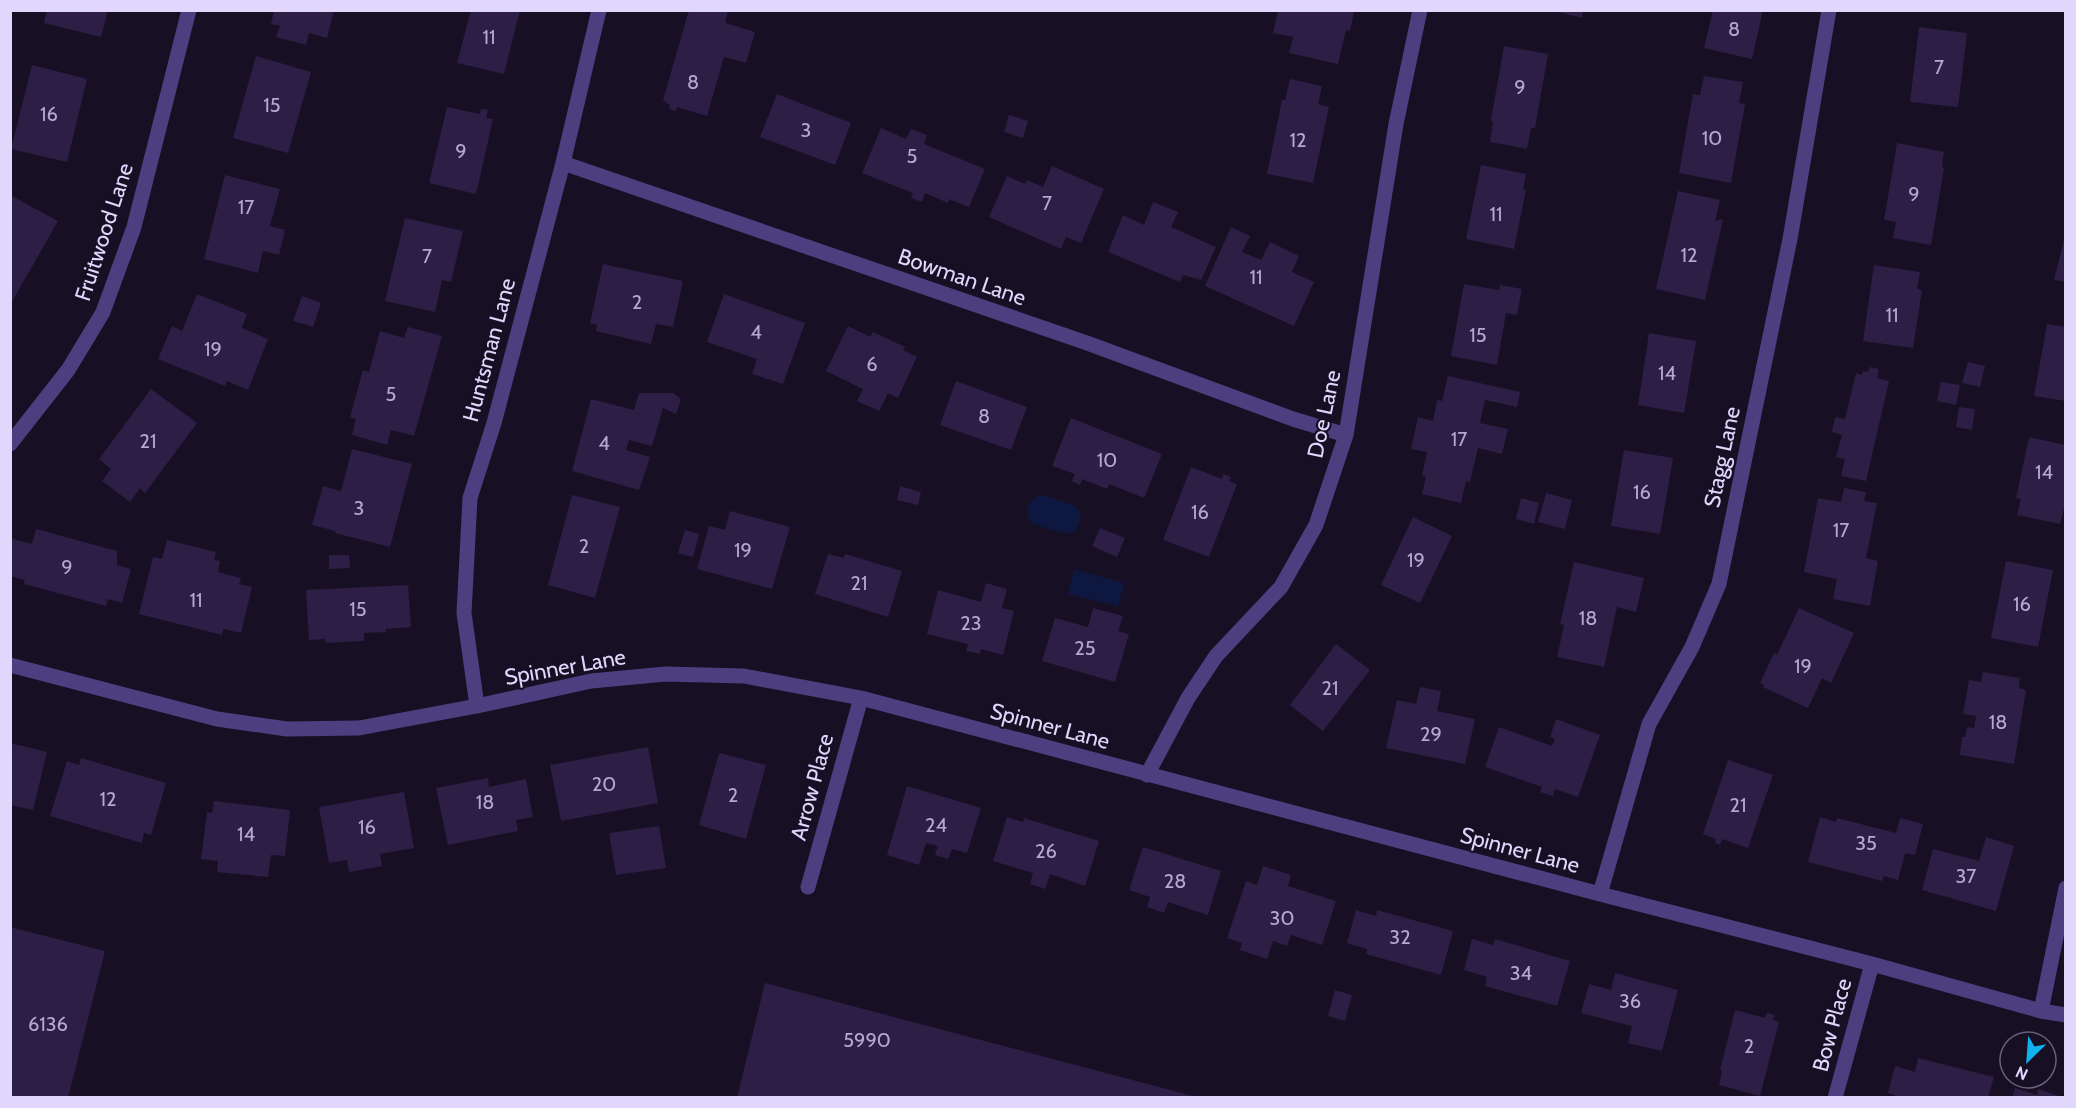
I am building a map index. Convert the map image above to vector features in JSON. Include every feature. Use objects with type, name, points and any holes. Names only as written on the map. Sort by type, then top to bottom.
[{"type":"street","name":"Fruitwood Lane","points":[[10,444],[68,370],[103,312],[134,228],[189,10]]},
{"type":"street","name":"Huntsman Lane","points":[[477,706],[464,614],[470,498],[494,423],[563,163],[599,10]]},
{"type":"street","name":"Doe Lane","points":[[1147,775],[1188,698],[1216,656],[1281,587],[1316,525],[1346,435],[1396,124],[1420,10]]},
{"type":"street","name":"Stagg Lane","points":[[1600,894],[1649,724],[1692,648],[1719,584],[1790,239],[1829,10]]},
{"type":"street","name":"Bowman Lane","points":[[563,163],[1087,343],[1293,419],[1346,435]]},
{"type":"street","name":"Spinner Lane","points":[[10,665],[217,719],[287,729],[359,728],[477,706],[591,681],[666,674],[744,676],[861,698],[1872,964],[2041,1011],[2066,1015]]},
{"type":"street","name":"Arrow Place","points":[[808,887],[861,698]]},
{"type":"street","points":[[2041,1011],[2066,888]]},
{"type":"street","name":"Bow Place","points":[[1835,1098],[1872,964]]},
{"type":"water","points":[[1042,495],[1074,505],[1080,512],[1080,522],[1075,531],[1066,534],[1033,524],[1027,516],[1028,508],[1032,500]]},
{"type":"water","points":[[1074,569],[1124,583],[1118,606],[1068,594]]},
{"type":"building","points":[[47,10],[108,10],[101,37],[44,23]]},
{"type":"building","points":[[274,10],[334,10],[327,38],[309,33],[306,45],[276,37],[280,26],[271,24]]},
{"type":"building","points":[[471,10],[520,10],[504,74],[457,63]]},
{"type":"building","points":[[689,10],[728,10],[725,23],[755,32],[746,63],[724,57],[707,116],[677,107],[676,111],[669,109],[670,105],[663,100]]},
{"type":"building","points":[[1278,10],[1354,11],[1350,31],[1346,30],[1338,64],[1289,53],[1293,37],[1273,33]]},
{"type":"building","points":[[1550,10],[1583,10],[1582,18]]},
{"type":"building","points":[[1713,10],[1763,10],[1752,59],[1704,48]]},
{"type":"building","points":[[1919,27],[1967,33],[1958,107],[1910,102]]},
{"type":"building","points":[[1504,46],[1548,54],[1535,128],[1531,128],[1527,149],[1490,142],[1493,122],[1491,120]]},
{"type":"building","points":[[256,56],[311,72],[288,153],[233,138]]},
{"type":"building","points":[[32,65],[87,79],[67,162],[11,149]]},
{"type":"building","points":[[1704,76],[1743,82],[1739,103],[1745,104],[1731,183],[1679,173],[1693,94],[1700,95]]},
{"type":"building","points":[[1290,79],[1322,86],[1318,104],[1329,107],[1313,183],[1267,174],[1282,100],[1285,100]]},
{"type":"building","points":[[777,94],[851,123],[835,165],[760,137]]},
{"type":"building","points":[[447,107],[480,114],[481,109],[488,110],[486,118],[493,119],[476,194],[429,183]]},
{"type":"building","points":[[1009,115],[1028,121],[1023,138],[1004,132]]},
{"type":"building","points":[[881,128],[906,139],[911,129],[927,135],[924,144],[985,169],[969,207],[949,199],[948,203],[925,193],[922,202],[911,198],[913,193],[862,173]]},
{"type":"building","points":[[1897,143],[1944,152],[1942,167],[1944,169],[1931,245],[1893,238],[1896,222],[1884,220]]},
{"type":"building","points":[[1481,165],[1526,174],[1523,189],[1526,190],[1514,249],[1466,239]]},
{"type":"building","points":[[1052,166],[1104,189],[1081,243],[1066,237],[1061,249],[989,217],[1007,176],[1025,184],[1027,180],[1043,187]]},
{"type":"building","points":[[225,175],[280,189],[270,226],[285,230],[279,255],[263,251],[258,273],[204,259]]},
{"type":"building","points":[[1678,191],[1720,200],[1715,221],[1723,219],[1705,300],[1656,289]]},
{"type":"building","points":[[10,195],[58,221],[10,305]]},
{"type":"building","points":[[1153,202],[1178,212],[1171,227],[1216,247],[1201,280],[1183,275],[1180,282],[1108,252],[1123,215],[1144,225]]},
{"type":"building","points":[[405,218],[463,231],[451,282],[442,280],[435,312],[385,301]]},
{"type":"building","points":[[1231,227],[1250,236],[1242,252],[1261,260],[1270,242],[1299,256],[1292,272],[1314,282],[1294,326],[1205,286]]},
{"type":"building","points":[[2066,232],[2066,282],[2054,280]]},
{"type":"building","points":[[603,264],[683,281],[673,327],[656,324],[651,344],[596,331],[597,325],[590,323]]},
{"type":"building","points":[[1874,265],[1920,272],[1917,289],[1922,290],[1913,348],[1863,341]]},
{"type":"building","points":[[1464,284],[1499,290],[1500,285],[1522,289],[1517,315],[1506,313],[1497,365],[1451,356]]},
{"type":"building","points":[[197,294],[247,314],[242,328],[268,339],[248,390],[227,381],[225,386],[158,359],[172,326],[182,331]]},
{"type":"building","points":[[724,294],[805,323],[783,384],[752,374],[757,359],[707,342]]},
{"type":"building","points":[[302,296],[321,303],[313,327],[293,321]]},
{"type":"building","points":[[2047,324],[2066,327],[2066,401],[2034,396]]},
{"type":"building","points":[[848,326],[870,337],[873,332],[905,347],[903,350],[917,357],[898,398],[888,393],[879,411],[857,401],[863,389],[826,371]]},
{"type":"building","points":[[408,327],[442,336],[414,436],[391,430],[387,445],[352,435],[356,419],[350,417],[363,370],[369,372],[380,331],[404,338]]},
{"type":"building","points":[[1649,333],[1696,341],[1684,413],[1638,405]]},
{"type":"building","points":[[1968,362],[1985,366],[1980,387],[1962,383]]},
{"type":"building","points":[[1870,367],[1879,369],[1877,378],[1889,381],[1866,481],[1841,476],[1845,459],[1836,457],[1842,435],[1832,432],[1835,417],[1845,419],[1856,373],[1862,375],[1863,371],[1868,372]]},
{"type":"building","points":[[1448,376],[1520,392],[1517,407],[1485,400],[1480,423],[1508,429],[1502,454],[1478,448],[1470,482],[1466,481],[1461,503],[1422,494],[1426,477],[1422,475],[1427,452],[1411,449],[1418,417],[1433,421],[1437,400],[1442,401]]},
{"type":"building","points":[[956,381],[1027,407],[1011,450],[940,425]]},
{"type":"building","points":[[1941,382],[1960,385],[1956,405],[1937,401]]},
{"type":"building","points":[[151,389],[197,423],[145,493],[140,488],[130,502],[102,481],[111,469],[99,459]]},
{"type":"building","points":[[639,393],[673,393],[681,399],[676,414],[663,408],[652,446],[629,440],[626,450],[650,457],[639,490],[572,471],[591,399],[634,410]]},
{"type":"building","points":[[1959,407],[1975,409],[1972,430],[1956,427]]},
{"type":"building","points":[[1071,418],[1162,454],[1144,498],[1109,484],[1107,489],[1082,479],[1080,485],[1072,481],[1075,474],[1052,466]]},
{"type":"building","points":[[2029,437],[2066,445],[2066,500],[2060,524],[2017,515],[2021,499],[2016,498]]},
{"type":"building","points":[[352,449],[412,464],[390,547],[312,525],[323,486],[341,491]]},
{"type":"building","points":[[1624,450],[1673,458],[1660,534],[1611,526]]},
{"type":"building","points":[[1191,467],[1222,479],[1223,474],[1231,477],[1229,481],[1237,484],[1209,557],[1163,540]]},
{"type":"building","points":[[900,486],[921,492],[918,505],[897,500]]},
{"type":"building","points":[[1844,488],[1866,492],[1864,501],[1877,503],[1866,558],[1878,561],[1870,606],[1833,599],[1837,579],[1804,572],[1818,498],[1841,502]]},
{"type":"building","points":[[1546,493],[1572,500],[1565,529],[1538,522]]},
{"type":"building","points":[[572,495],[620,507],[595,598],[548,585]]},
{"type":"building","points":[[1521,498],[1539,503],[1534,524],[1516,519]]},
{"type":"building","points":[[730,511],[790,527],[772,589],[697,569],[709,526],[725,530]]},
{"type":"building","points":[[1413,517],[1452,536],[1420,603],[1381,585]]},
{"type":"building","points":[[1100,528],[1125,538],[1117,557],[1092,546]]},
{"type":"building","points":[[36,529],[117,551],[117,565],[131,569],[122,603],[108,599],[106,606],[24,584],[25,580],[10,576],[10,538],[32,544]]},
{"type":"building","points":[[685,530],[699,534],[693,557],[678,553]]},
{"type":"building","points":[[167,540],[216,552],[214,560],[220,561],[218,572],[241,578],[239,584],[252,587],[241,633],[223,629],[222,635],[139,614],[153,557],[162,559]]},
{"type":"building","points":[[828,554],[844,558],[845,554],[902,571],[888,617],[815,594]]},
{"type":"building","points":[[329,555],[349,555],[350,568],[329,569]]},
{"type":"building","points":[[2006,561],[2053,570],[2038,647],[1991,638]]},
{"type":"building","points":[[1574,562],[1644,578],[1636,612],[1617,607],[1604,667],[1557,657],[1564,625],[1560,624]]},
{"type":"building","points":[[986,583],[1007,589],[1002,608],[1014,611],[1003,655],[981,649],[980,654],[966,651],[968,644],[927,634],[938,590],[981,602]]},
{"type":"building","points":[[408,585],[411,627],[364,633],[364,641],[326,643],[325,639],[309,640],[306,590]]},
{"type":"building","points":[[1093,608],[1123,616],[1118,631],[1129,634],[1115,682],[1042,661],[1055,618],[1088,627]]},
{"type":"building","points":[[1799,608],[1854,633],[1831,683],[1822,678],[1808,708],[1763,687],[1764,685],[1760,683],[1774,653],[1777,655]]},
{"type":"building","points":[[1336,644],[1370,670],[1323,731],[1290,705]]},
{"type":"building","points":[[1983,672],[2020,678],[2019,688],[2026,690],[2014,764],[1960,755],[1962,737],[1965,737],[1967,727],[1974,728],[1976,716],[1963,714],[1969,680],[1981,682]]},
{"type":"building","points":[[1420,687],[1441,691],[1437,711],[1475,719],[1465,764],[1386,748],[1397,700],[1416,704]]},
{"type":"building","points":[[1556,719],[1600,735],[1578,797],[1555,789],[1553,796],[1540,792],[1542,787],[1485,767],[1499,727],[1552,746],[1555,739],[1550,737]]},
{"type":"building","points":[[10,743],[47,752],[33,810],[10,805]]},
{"type":"building","points":[[648,747],[658,803],[561,821],[550,765]]},
{"type":"building","points":[[719,753],[766,765],[746,839],[699,825]]},
{"type":"building","points":[[81,758],[166,783],[151,835],[144,833],[142,843],[50,816],[67,761],[79,765]]},
{"type":"building","points":[[1728,760],[1773,775],[1748,848],[1722,839],[1720,845],[1715,843],[1716,839],[1703,834]]},
{"type":"building","points":[[488,778],[489,787],[526,779],[533,817],[516,820],[518,831],[448,845],[436,788]]},
{"type":"building","points":[[907,786],[981,808],[967,853],[952,849],[948,859],[935,855],[938,846],[926,843],[919,865],[887,855]]},
{"type":"building","points":[[404,792],[414,848],[380,854],[382,866],[349,872],[347,860],[329,863],[319,807]]},
{"type":"building","points":[[214,801],[290,810],[285,856],[271,855],[268,877],[217,872],[218,861],[201,859],[207,812],[212,813]]},
{"type":"building","points":[[1007,817],[1023,822],[1024,818],[1099,841],[1085,886],[1050,874],[1045,889],[1030,884],[1033,873],[993,861]]},
{"type":"building","points":[[1820,817],[1836,822],[1837,818],[1896,833],[1900,818],[1923,824],[1915,855],[1905,853],[1898,880],[1884,876],[1882,881],[1808,862]]},
{"type":"building","points":[[659,826],[666,868],[616,875],[609,833]]},
{"type":"building","points":[[1986,837],[2014,846],[1996,911],[1922,890],[1933,849],[1979,861]]},
{"type":"building","points":[[1143,847],[1221,871],[1208,915],[1168,902],[1164,913],[1147,907],[1150,897],[1129,890]]},
{"type":"building","points":[[1263,866],[1291,875],[1288,886],[1336,901],[1322,945],[1291,935],[1287,946],[1273,941],[1267,959],[1240,950],[1242,943],[1227,938],[1246,881],[1257,885]]},
{"type":"building","points":[[1356,910],[1376,916],[1377,910],[1453,931],[1441,975],[1366,954],[1367,949],[1347,943]]},
{"type":"building","points":[[10,927],[105,951],[68,1098],[10,1098]]},
{"type":"building","points":[[1472,939],[1493,945],[1495,939],[1570,961],[1557,1006],[1485,986],[1487,977],[1464,970]]},
{"type":"building","points":[[1615,973],[1678,990],[1662,1051],[1628,1043],[1632,1026],[1581,1013],[1589,984],[1611,990]]},
{"type":"building","points":[[765,983],[1197,1097],[1197,1098],[737,1098]]},
{"type":"building","points":[[1335,990],[1352,995],[1345,1021],[1328,1016]]},
{"type":"building","points":[[1735,1010],[1765,1018],[1767,1013],[1775,1015],[1773,1020],[1779,1022],[1760,1096],[1719,1085],[1722,1071],[1720,1070]]},
{"type":"building","points":[[1918,1058],[1994,1077],[1988,1098],[1902,1098],[1888,1093],[1895,1066],[1915,1072]]},
{"type":"building","points":[[2014,1090],[2037,1095],[2038,1090],[2041,1090],[2065,1098],[2012,1098]]}]
